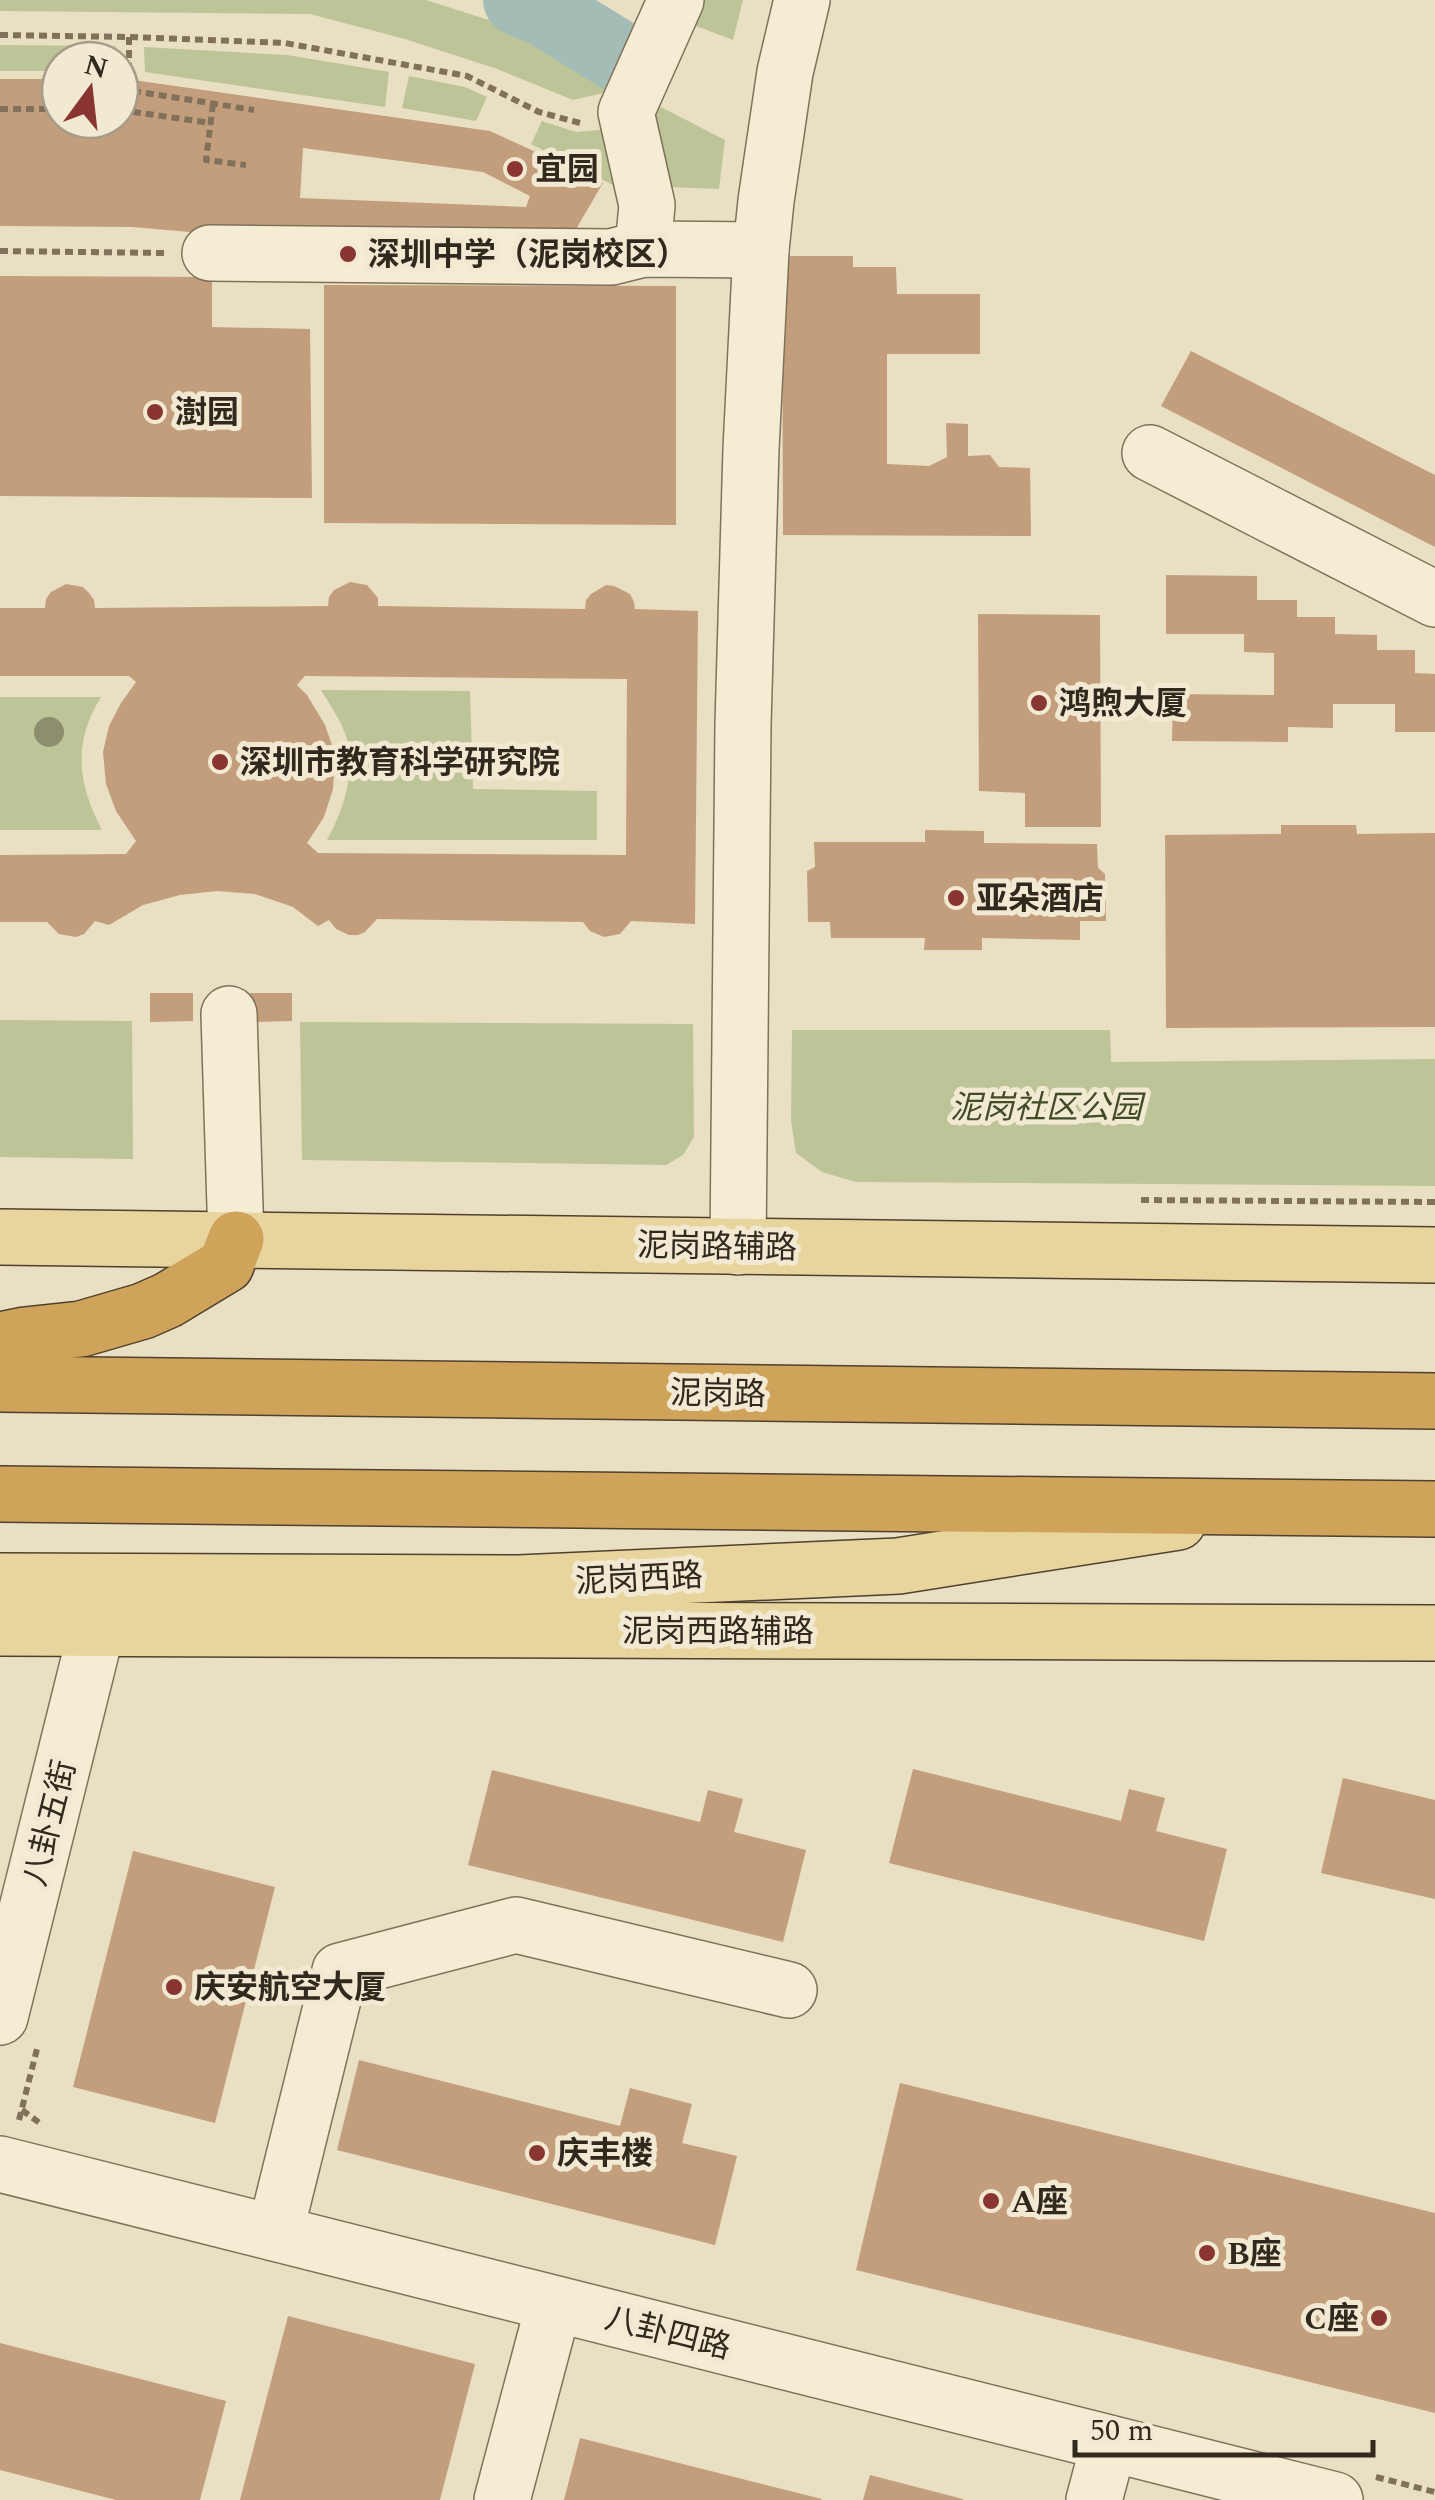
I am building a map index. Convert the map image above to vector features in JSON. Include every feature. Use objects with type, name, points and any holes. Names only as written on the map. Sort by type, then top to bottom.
[{"type":"highway","points":[[0,1340],[81,1329],[144,1311],[226,1265],[236,1239]]},
{"type":"highway","name":"泥岗路","points":[[0,1384],[1435,1401]]},
{"type":"highway","points":[[0,1494],[1435,1508]]},
{"type":"highway","points":[[1273,1506],[1435,1539]]},
{"type":"main road","name":"泥岗路辅路","points":[[0,1237],[1435,1256]]},
{"type":"main road","name":"泥岗西路","points":[[0,1580],[519,1583],[898,1566],[1273,1506]]},
{"type":"main road","name":"泥岗西路辅路","points":[[0,1628],[1435,1633]]},
{"type":"street","points":[[738,1246],[744,724],[761,250],[786,72],[802,0]]},
{"type":"street","points":[[643,248],[647,205],[626,112],[674,4]]},
{"type":"street","points":[[210,253],[611,257],[643,248],[761,250]]},
{"type":"street","points":[[1150,452],[1435,600]]},
{"type":"street","points":[[230,1014],[236,1239]]},
{"type":"street","name":"八卦五街","points":[[0,2016],[97,1628]]},
{"type":"street","points":[[275,2233],[340,1972],[516,1924],[789,1990]]},
{"type":"street","name":"八卦四路","points":[[0,2164],[1336,2500]]},
{"type":"street","points":[[502,2500],[554,2304]]},
{"type":"street","points":[[1094,2500],[1109,2444]]},
{"type":"path","points":[[0,36],[285,43],[468,76],[539,112],[579,124],[626,112]]},
{"type":"path","points":[[140,92],[254,110]]},
{"type":"path","points":[[214,104],[206,160],[246,165]]},
{"type":"path","points":[[0,108],[40,109]]},
{"type":"path","points":[[140,113],[211,123]]},
{"type":"path","points":[[0,251],[210,253]]},
{"type":"green space","points":[[0,0],[426,0],[498,23],[611,78],[603,93],[573,100],[497,69],[310,14],[0,11]]},
{"type":"green space","points":[[696,0],[743,0],[733,40],[688,23]]},
{"type":"green space","points":[[0,45],[40,45],[40,71],[0,71]]},
{"type":"green space","points":[[144,47],[287,55],[389,72],[385,107],[145,72]]},
{"type":"green space","points":[[409,76],[465,87],[487,97],[476,121],[402,108]]},
{"type":"green space","points":[[657,105],[725,140],[719,189],[668,187],[649,122]]},
{"type":"green space","points":[[542,121],[576,132],[610,129],[623,190],[531,144]]},
{"type":"green space","points":[[321,690],[470,691],[473,789],[597,791],[597,840],[327,840],[343,804],[350,765],[345,733]]},
{"type":"green space","points":[[0,697],[101,697],[86,731],[82,764],[83,780],[102,830],[0,830]]},
{"type":"green space","points":[[0,1020],[132,1021],[133,1159],[0,1157]]},
{"type":"green space","points":[[300,1022],[693,1024],[694,1137],[683,1155],[666,1165],[302,1160]]},
{"type":"green space","name":"泥岗社区公园","points":[[792,1030],[1110,1030],[1111,1062],[1435,1059],[1435,1186],[856,1182],[822,1172],[796,1153],[791,1121]]},
{"type":"building","points":[[0,79],[40,79],[40,140],[140,140],[140,81],[490,131],[603,183],[569,241],[236,236],[132,227],[0,226]],"holes":[[[303,148],[483,172],[530,196],[526,207],[300,198]]]},
{"type":"building","points":[[782,256],[853,256],[853,267],[896,267],[897,294],[980,294],[980,354],[887,354],[887,464],[929,466],[947,457],[946,423],[968,424],[968,456],[990,455],[999,467],[1030,468],[1031,536],[783,535]]},
{"type":"building","name":"澍园","points":[[0,276],[212,277],[212,327],[310,329],[312,498],[0,496]]},
{"type":"building","points":[[324,285],[676,286],[676,525],[324,523]]},
{"type":"building","points":[[1191,351],[1435,475],[1435,547],[1161,406]]},
{"type":"building","points":[[1166,575],[1257,576],[1257,600],[1297,600],[1297,617],[1335,617],[1335,634],[1377,635],[1377,650],[1415,650],[1415,673],[1435,674],[1435,732],[1395,732],[1395,704],[1333,704],[1333,728],[1288,727],[1288,742],[1172,741],[1173,694],[1274,695],[1274,653],[1244,652],[1244,634],[1166,634]]},
{"type":"building","name":"深圳市教育科学研究院","points":[[350,582],[367,585],[378,598],[378,606],[585,609],[591,594],[606,585],[630,594],[635,609],[698,611],[695,924],[631,921],[620,934],[604,937],[590,931],[583,922],[377,919],[365,932],[349,935],[329,920],[318,926],[293,907],[255,894],[217,891],[143,905],[109,925],[95,921],[76,937],[59,934],[47,922],[0,922],[0,855],[126,854],[136,841],[116,811],[106,784],[103,752],[109,726],[136,682],[129,676],[0,676],[0,608],[45,608],[51,592],[66,584],[83,587],[94,600],[95,608],[328,606],[334,590]],"holes":[[[305,676],[627,679],[626,855],[318,853],[307,843],[324,817],[333,789],[335,754],[325,725],[297,685]]]},
{"type":"building","name":"鸿煦大厦","points":[[978,614],[1100,615],[1101,827],[1025,827],[1025,793],[979,791]]},
{"type":"building","points":[[1281,825],[1356,825],[1357,834],[1435,833],[1435,1027],[1166,1028],[1165,835],[1281,834]]},
{"type":"building","name":"亚朵酒店","points":[[925,830],[984,831],[984,843],[1097,844],[1098,868],[1105,874],[1106,921],[1080,921],[1080,940],[982,938],[982,950],[924,950],[925,938],[831,938],[830,922],[808,922],[807,871],[815,867],[814,842],[925,842]]},
{"type":"building","points":[[150,993],[193,993],[193,1021],[150,1022]]},
{"type":"building","points":[[250,993],[292,993],[292,1021],[250,1022]]},
{"type":"building","points":[[913,1769],[1121,1821],[1129,1789],[1165,1798],[1156,1831],[1227,1849],[1204,1941],[889,1863]]},
{"type":"building","points":[[492,1770],[700,1822],[708,1790],[743,1799],[734,1832],[806,1850],[783,1942],[468,1865]]},
{"type":"building","points":[[1343,1778],[1435,1800],[1435,1899],[1321,1873]]},
{"type":"building","name":"庆安航空大厦","points":[[133,1851],[275,1887],[215,2123],[73,2087]]},
{"type":"building","name":"庆丰楼","points":[[359,2060],[620,2126],[630,2088],[692,2104],[682,2143],[737,2156],[715,2245],[337,2150]]},
{"type":"building","points":[[900,2083],[1435,2213],[1435,2413],[856,2270]]},
{"type":"building","points":[[288,2316],[475,2364],[440,2500],[240,2500]]},
{"type":"building","points":[[0,2343],[226,2401],[200,2500],[116,2500],[0,2470]]},
{"type":"building","points":[[580,2438],[822,2499],[564,2500]]},
{"type":"building","points":[[870,2475],[963,2499],[963,2500],[863,2500]]},
{"type":"waterway","points":[[519,0],[547,12],[628,62]]},
{"type":"place","name":"宜园","points":[[515,169]]},
{"type":"place","name":"深圳中学（泥岗校区）","points":[[348,254]]},
{"type":"place","name":"澍园","points":[[155,412]]},
{"type":"place","name":"鸿煦大厦","points":[[1039,703]]},
{"type":"place","name":"深圳市教育科学研究院","points":[[220,762]]},
{"type":"place","name":"亚朵酒店","points":[[956,898]]},
{"type":"place","name":"庆安航空大厦","points":[[174,1987]]},
{"type":"place","name":"庆丰楼","points":[[537,2153]]},
{"type":"place","name":"A座","points":[[991,2201]]},
{"type":"place","name":"B座","points":[[1207,2253]]},
{"type":"place","name":"C座","points":[[1379,2318]]}]
